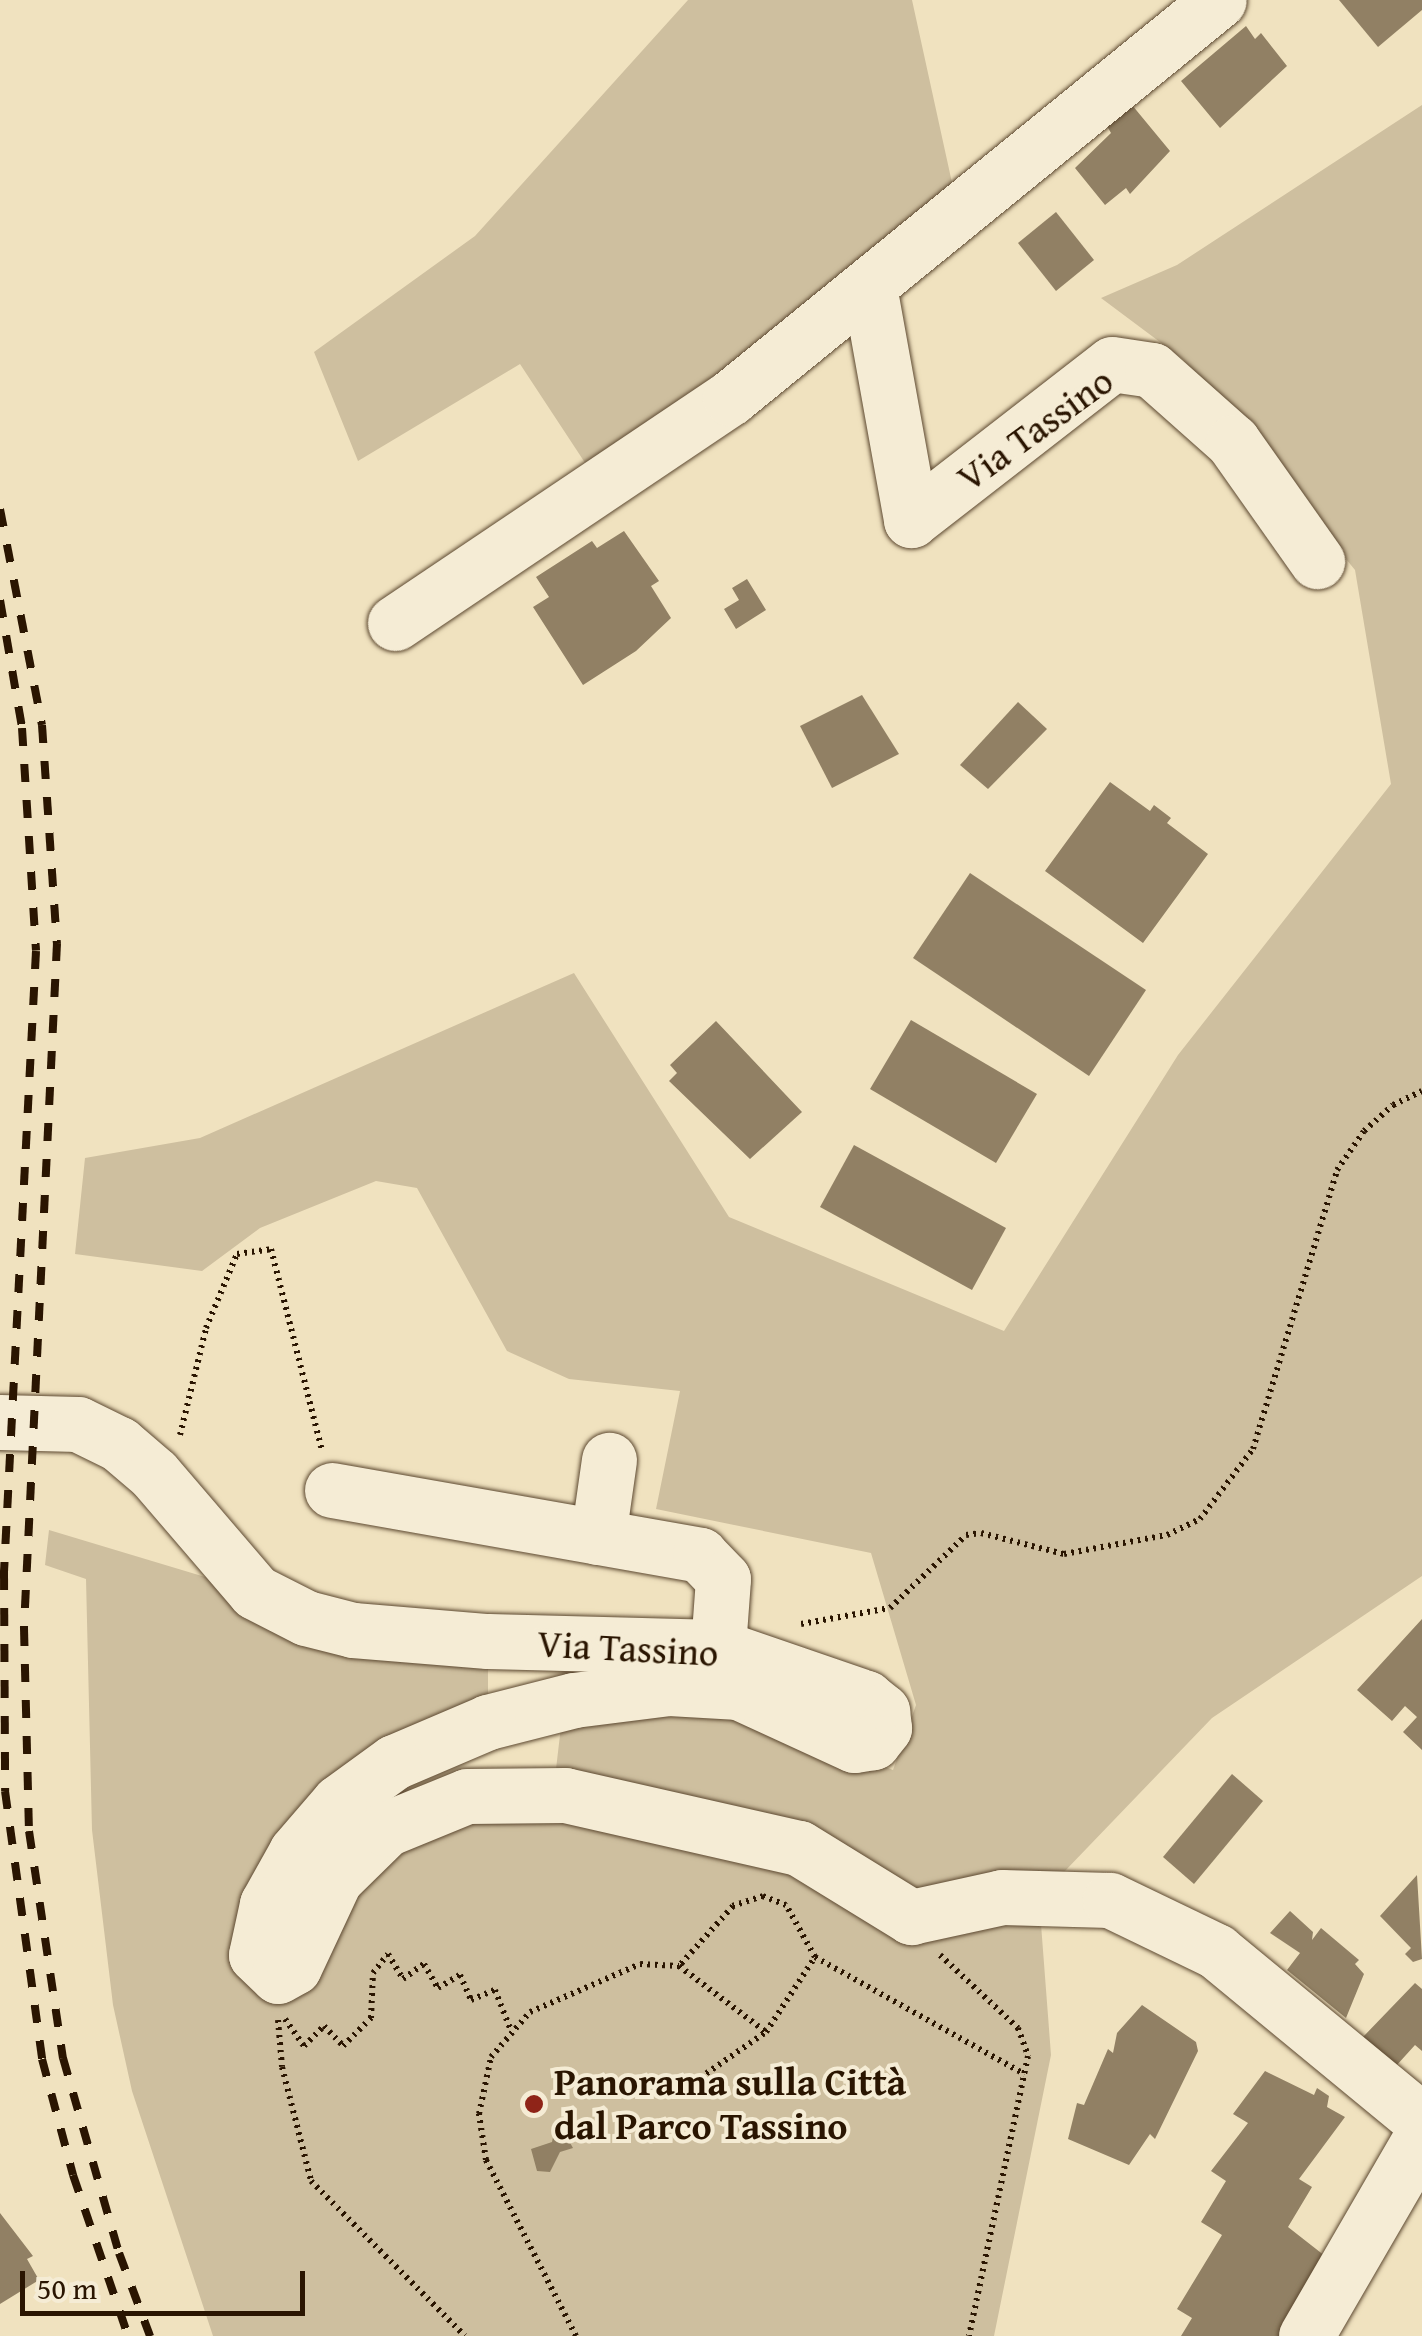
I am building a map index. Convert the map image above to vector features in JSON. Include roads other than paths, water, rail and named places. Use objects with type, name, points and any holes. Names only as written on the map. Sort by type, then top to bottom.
[{"type":"street","points":[[395,623],[730,398],[1219,0]]},
{"type":"street","name":"Via Tassino","points":[[869,286],[911,520],[1112,364],[1152,370],[1232,442],[1316,562]]},
{"type":"street","name":"Via Tassino","points":[[0,1422],[78,1424],[119,1444],[154,1474],[255,1592],[306,1618],[353,1630],[488,1641],[718,1647],[866,1698],[882,1711],[884,1728],[873,1742],[854,1744],[738,1692],[669,1688],[574,1700],[488,1722],[394,1762],[339,1802],[296,1852],[267,1904],[258,1928],[256,1955],[264,1967],[278,1976],[294,1967],[336,1879],[386,1829],[467,1796],[565,1796],[799,1848],[911,1917],[1002,1897],[1110,1900],[1216,1951],[1422,2121]]},
{"type":"street","points":[[598,1538],[609,1460]]},
{"type":"street","points":[[332,1490],[700,1555],[724,1578],[718,1647]]},
{"type":"street","points":[[1306,2336],[1422,2136]]},
{"type":"railway","points":[[0,509],[42,725],[57,943],[24,1628],[29,1831],[63,2058],[119,2253],[150,2336]]},
{"type":"railway","points":[[0,600],[22,728],[36,951],[4,1572],[5,1791],[42,2059],[73,2175],[128,2336]]},
{"type":"place","name":"Panorama sulla Città dal Parco Tassino","points":[[534,2104]]}]
